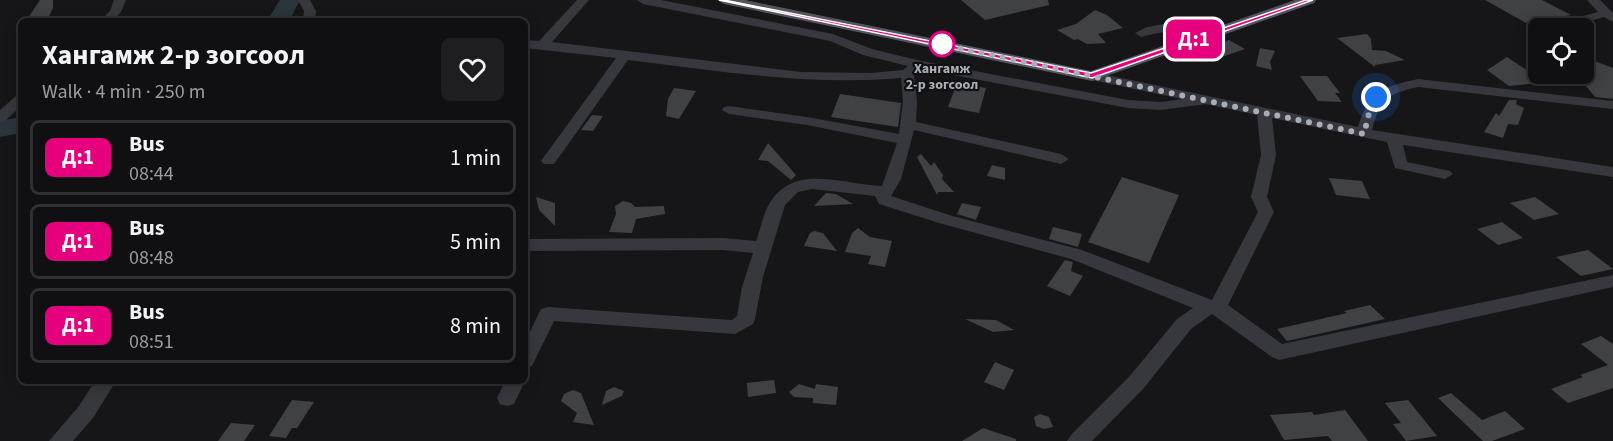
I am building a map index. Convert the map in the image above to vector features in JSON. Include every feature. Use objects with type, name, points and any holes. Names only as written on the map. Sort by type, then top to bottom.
[{"type":"main road","points":[[724,0],[1092,76],[1212,32],[1309,0]]},
{"type":"street","points":[[109,18],[115,12],[120,0]]},
{"type":"street","points":[[304,0],[310,11],[309,18]]},
{"type":"street","points":[[543,45],[583,0]]},
{"type":"street","points":[[643,0],[833,38],[912,69],[1128,104],[1161,106],[1206,100]]},
{"type":"street","points":[[1593,0],[1609,16]]},
{"type":"street","points":[[1594,19],[1609,16]]},
{"type":"street","points":[[1142,33],[1161,26],[1178,25],[1212,32]]},
{"type":"street","points":[[868,52],[876,31]]},
{"type":"street","points":[[528,44],[607,51],[625,56],[834,79],[912,69]]},
{"type":"street","points":[[549,161],[573,123],[590,103],[615,65],[625,56]]},
{"type":"street","points":[[528,355],[548,314],[735,327],[746,319],[748,298],[756,265],[774,210],[784,195],[798,185],[821,184],[867,192],[888,191],[898,172],[906,132],[912,69]]},
{"type":"street","points":[[1092,76],[1364,134],[1613,172]]},
{"type":"street","points":[[1364,134],[1370,109],[1376,97],[1418,83],[1613,105]]},
{"type":"street","points":[[0,118],[18,102]]},
{"type":"street","points":[[729,110],[906,132],[1061,159]]},
{"type":"street","points":[[1078,441],[1136,383],[1184,324],[1213,307],[1266,212],[1259,197],[1268,168],[1271,143],[1264,113]]},
{"type":"street","points":[[1394,139],[1400,165],[1445,174]]},
{"type":"street","points":[[879,191],[885,200],[945,219],[1076,254],[1213,307],[1279,352],[1613,281]]},
{"type":"street","points":[[528,245],[723,244],[763,248]]},
{"type":"street","points":[[60,441],[86,412],[104,384]]},
{"type":"building","points":[[40,0],[53,0],[53,8],[49,16],[28,18]]},
{"type":"building","points":[[961,0],[1048,0],[1049,5],[985,20]]},
{"type":"building","points":[[1485,0],[1542,0],[1571,15],[1554,18],[1528,18],[1526,23]]},
{"type":"building","points":[[1095,10],[1107,15],[1123,28],[1098,34],[1106,43],[1087,44],[1078,39],[1074,40],[1057,30],[1076,24]]},
{"type":"building","points":[[1367,34],[1371,39],[1372,50],[1386,51],[1405,60],[1375,65],[1375,67],[1337,38]]},
{"type":"building","points":[[1229,40],[1245,49],[1216,59],[1202,50]]},
{"type":"building","points":[[1260,48],[1275,51],[1270,62],[1272,70],[1256,66]]},
{"type":"building","points":[[1507,57],[1528,72],[1530,84],[1509,86],[1487,70]]},
{"type":"building","points":[[1594,61],[1613,68],[1613,99],[1595,97],[1584,84],[1594,84]]},
{"type":"building","points":[[1300,76],[1327,76],[1340,93],[1335,93],[1342,102],[1318,101]]},
{"type":"building","points":[[957,83],[986,88],[979,113],[948,107]]},
{"type":"building","points":[[674,88],[696,91],[679,119],[666,116],[668,99]]},
{"type":"building","points":[[840,94],[901,103],[898,127],[831,117]]},
{"type":"building","points":[[1509,100],[1517,100],[1516,104],[1524,108],[1518,125],[1508,124],[1503,138],[1484,132],[1496,113],[1499,116]]},
{"type":"building","points":[[592,115],[603,116],[593,131],[581,130]]},
{"type":"building","points":[[768,143],[796,175],[791,180],[768,161],[758,160]]},
{"type":"building","points":[[921,154],[931,166],[934,162],[943,175],[942,179],[954,192],[938,192],[937,195],[917,157]]},
{"type":"building","points":[[992,165],[1005,168],[1005,180],[987,176]]},
{"type":"building","points":[[1122,177],[1179,195],[1149,263],[1088,242]]},
{"type":"building","points":[[1329,178],[1362,181],[1370,199],[1336,195]]},
{"type":"building","points":[[826,193],[836,194],[853,204],[814,206]]},
{"type":"building","points":[[536,197],[555,203],[555,226],[539,210]]},
{"type":"building","points":[[1535,197],[1559,214],[1534,220],[1510,203]]},
{"type":"building","points":[[623,201],[635,207],[664,206],[665,214],[636,219],[632,233],[609,232],[616,214],[615,206]]},
{"type":"building","points":[[962,203],[981,207],[976,220],[957,214]]},
{"type":"building","points":[[1502,222],[1523,238],[1498,245],[1477,229]]},
{"type":"building","points":[[1053,227],[1082,234],[1078,247],[1049,239]]},
{"type":"building","points":[[858,228],[870,237],[892,241],[885,267],[868,264],[871,256],[845,252],[852,233]]},
{"type":"building","points":[[814,231],[823,233],[837,251],[804,246],[810,233]]},
{"type":"building","points":[[1588,250],[1613,269],[1581,276],[1556,257]]},
{"type":"building","points":[[1065,260],[1073,262],[1071,271],[1083,276],[1070,296],[1047,286]]},
{"type":"building","points":[[1370,305],[1385,319],[1287,341],[1277,329],[1347,313],[1344,311]]},
{"type":"building","points":[[965,319],[996,320],[1014,330],[993,332]]},
{"type":"building","points":[[1601,336],[1613,344],[1613,388],[1568,403],[1551,389],[1608,365],[1581,344]]},
{"type":"building","points":[[995,362],[1014,370],[1004,390],[984,382]]},
{"type":"building","points":[[774,380],[776,393],[748,397],[747,383]]},
{"type":"building","points":[[799,384],[815,389],[816,384],[838,387],[836,405],[813,403],[813,398],[794,397],[789,392]]},
{"type":"building","points":[[614,387],[624,391],[622,396],[602,405],[606,391]]},
{"type":"building","points":[[573,390],[581,393],[594,425],[573,422],[577,413],[561,401],[564,394]]},
{"type":"building","points":[[1451,393],[1482,420],[1505,411],[1525,429],[1492,441],[1483,441],[1438,398]]},
{"type":"building","points":[[292,400],[314,402],[297,428],[292,428],[286,438],[269,436]]},
{"type":"building","points":[[1408,400],[1437,436],[1406,441],[1393,424],[1401,423],[1385,403]]},
{"type":"building","points":[[1345,410],[1368,441],[1332,441],[1328,436],[1284,440],[1270,415],[1312,412],[1314,415]]},
{"type":"building","points":[[1040,414],[1049,417],[1053,427],[1044,429],[1036,426],[1034,417]]},
{"type":"building","points":[[231,423],[255,425],[244,441],[218,441]]},
{"type":"building","points":[[983,428],[1016,439],[1016,441],[962,441]]},
{"type":"waterway","points":[[280,18],[290,0]]},
{"type":"waterway","points":[[0,129],[18,126]]},
{"type":"bus line","name":"Д:1","points":[[724,0],[1092,76],[1212,32],[1309,0]]},
{"type":"place","name":"Хангамж 2-р зогсоол","points":[[942,44]]},
{"type":"route","points":[[942,44],[930,42],[1364,134],[1370,109],[1376,97]]}]
